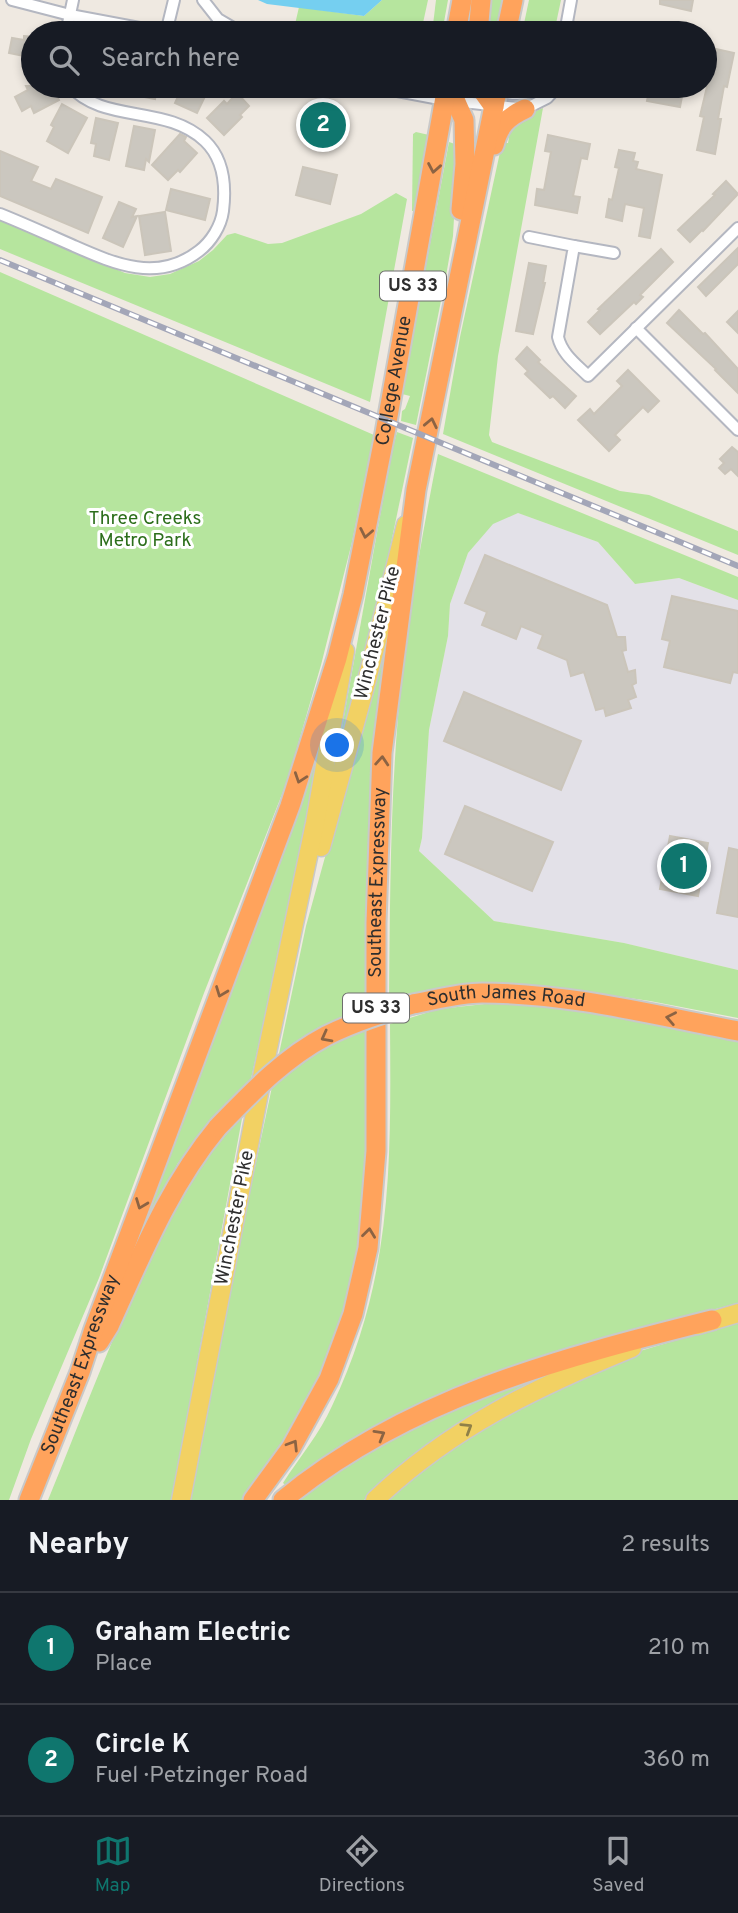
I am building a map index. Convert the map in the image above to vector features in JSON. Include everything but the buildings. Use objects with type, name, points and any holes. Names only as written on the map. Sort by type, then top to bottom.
[{"type":"highway","points":[[458,21],[462,0]]},
{"type":"highway","points":[[479,21],[481,0]]},
{"type":"highway","points":[[509,21],[513,0]]},
{"type":"highway","name":"College Avenue","points":[[354,595],[412,292],[469,98]]},
{"type":"highway","points":[[453,302],[465,164],[464,120],[470,98]]},
{"type":"highway","name":"US 33","points":[[416,490],[469,222],[471,98]]},
{"type":"highway","points":[[469,222],[485,192],[498,132],[512,114],[525,108]]},
{"type":"highway","name":"Southeast Expressway","points":[[253,1500],[291,1448],[329,1379],[353,1314],[368,1248],[376,1161],[376,923],[382,753],[416,490]]},
{"type":"highway","name":"Southeast Expressway","points":[[29,1500],[80,1373],[93,1329],[290,806],[354,595]]},
{"type":"highway","name":"South James Road","points":[[80,1373],[109,1326],[172,1192],[201,1148],[262,1082],[324,1037],[363,1020],[413,1004],[479,993],[531,995],[626,1009],[738,1031]]},
{"type":"highway","points":[[283,1500],[326,1468],[383,1433],[444,1402],[546,1364],[712,1320]]},
{"type":"main road","name":"Winchester Pike","points":[[292,937],[310,886],[416,490]]},
{"type":"main road","name":"Winchester Pike","points":[[181,1500],[263,1072],[340,692],[354,595]]},
{"type":"main road","points":[[374,1500],[459,1433],[500,1407],[554,1380],[636,1346],[738,1313]]},
{"type":"street","points":[[12,0],[103,21]]},
{"type":"street","points":[[69,21],[73,0]]},
{"type":"street","points":[[169,21],[174,0]]},
{"type":"street","points":[[203,0],[221,21]]},
{"type":"street","points":[[567,21],[571,0]]},
{"type":"street","points":[[0,214],[112,263],[141,269],[171,267],[193,256],[211,239],[222,216],[225,195],[220,165],[208,143],[189,128],[171,120],[90,102],[85,98]]},
{"type":"street","points":[[491,98],[525,108],[548,98]]},
{"type":"street","points":[[574,246],[558,337],[560,347],[566,355],[588,376],[738,228]]},
{"type":"street","points":[[528,237],[614,253]]},
{"type":"street","points":[[636,328],[738,430]]},
{"type":"shaded area","points":[[518,513],[598,542],[635,584],[679,578],[738,600],[738,970],[624,943],[494,921],[419,851],[429,730],[448,636],[450,604],[468,553],[493,523]]},
{"type":"green space","points":[[382,0],[428,0],[423,21],[296,21],[299,7],[364,16]]},
{"type":"green space","points":[[436,0],[448,0],[444,21],[433,21]]},
{"type":"green space","points":[[487,0],[504,0],[500,21],[484,21]]},
{"type":"green space","points":[[529,0],[561,0],[557,21],[525,21]]},
{"type":"green space","points":[[543,108],[498,356],[489,435],[492,442],[620,491],[649,495],[738,531],[738,555],[443,434],[460,337],[502,143],[508,143],[509,137],[502,136]]},
{"type":"green space","points":[[416,132],[429,135],[412,211],[413,134]]},
{"type":"green space","points":[[449,142],[458,145],[453,236],[416,425],[401,421],[402,411],[410,396],[402,394]]},
{"type":"green space","points":[[396,193],[407,199],[370,402],[0,249],[0,220],[125,273],[150,277],[170,274],[199,261],[227,235],[235,233],[268,244],[282,243],[361,214]]},
{"type":"green space","name":"Three Creeks Metro Park","points":[[0,272],[374,435],[352,542],[321,665],[288,779],[204,993],[99,1278],[31,1439],[9,1500],[0,1500]]},
{"type":"green space","points":[[397,432],[413,438],[367,658],[334,772],[391,455]]},
{"type":"green space","points":[[438,454],[738,577],[738,600],[679,578],[635,584],[598,542],[518,513],[493,524],[468,553],[450,604],[448,636],[429,730],[419,851],[494,921],[624,943],[738,970],[738,1018],[650,1001],[555,987],[520,985],[473,985],[389,1003],[392,824],[398,717],[409,618]]},
{"type":"green space","points":[[386,636],[372,797],[367,1177],[360,1252],[353,1289],[335,1349],[325,1372],[288,1438],[245,1500],[191,1500],[250,1191],[306,926]]},
{"type":"green space","points":[[322,736],[308,823],[251,1079],[212,1119],[178,1163],[151,1215],[124,1279],[139,1233],[210,1048]]},
{"type":"green space","points":[[503,1002],[589,1009],[738,1037],[738,1303],[550,1354],[289,1488],[283,1483],[327,1416],[352,1358],[367,1312],[384,1219],[388,1172],[390,1024],[439,1009]]},
{"type":"green space","points":[[243,1113],[172,1500],[48,1500],[122,1319],[168,1221],[201,1164]]},
{"type":"green space","points":[[738,1322],[738,1500],[383,1500],[437,1456],[569,1379],[640,1351]]},
{"type":"green space","points":[[560,1371],[404,1467],[364,1500],[295,1500],[373,1447],[449,1407]]},
{"type":"water","points":[[258,0],[382,0],[364,16],[267,4]]},
{"type":"railway","points":[[0,260],[738,566]]},
{"type":"place","name":"Circle K","points":[[323,125]]},
{"type":"place","name":"Graham Electric","points":[[684,866]]}]
